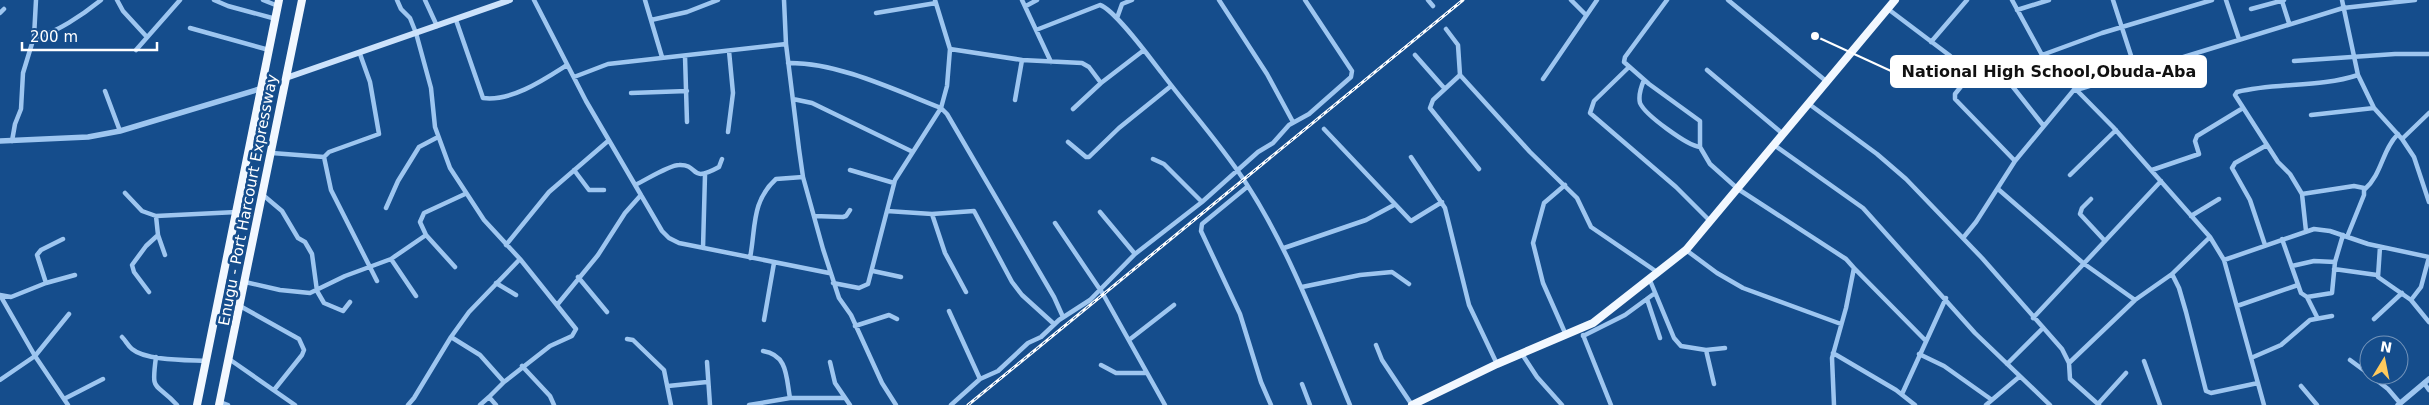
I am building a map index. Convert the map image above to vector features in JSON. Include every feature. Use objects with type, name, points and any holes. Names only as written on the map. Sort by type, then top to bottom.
[{"type":"highway","name":"Enugu - Port Harcourt Expressway","points":[[223,404],[229,359],[302,0]]},
{"type":"highway","points":[[1412,405],[1497,364],[1566,335],[1581,332],[1686,250],[1895,0]]},
{"type":"highway","name":"Enugu - Port Harcourt Expressway","points":[[197,405],[279,3]]},
{"type":"main road","points":[[286,78],[360,54],[510,0]]},
{"type":"street","points":[[12,141],[15,124],[21,109],[23,73],[34,37],[36,0]]},
{"type":"street","points":[[34,37],[47,34],[77,17],[101,0]]},
{"type":"street","points":[[117,0],[123,11],[146,36]]},
{"type":"street","points":[[136,50],[146,36],[180,0]]},
{"type":"street","points":[[214,0],[228,6],[276,19]]},
{"type":"street","points":[[263,0],[279,3]]},
{"type":"street","points":[[397,0],[410,18],[416,33],[431,88],[438,137],[450,168],[465,194],[484,220],[520,259],[573,324],[575,332],[550,346],[522,366],[480,405]]},
{"type":"street","points":[[425,0],[437,26]]},
{"type":"street","points":[[534,0],[608,141],[669,238],[679,243],[830,273]]},
{"type":"street","points":[[645,0],[662,58]]},
{"type":"street","points":[[651,20],[687,12],[718,0]]},
{"type":"street","points":[[784,0],[788,63],[803,177],[833,283],[882,383],[896,405]]},
{"type":"street","points":[[1022,0],[1051,62]]},
{"type":"street","points":[[1026,6],[1037,0]]},
{"type":"street","points":[[1117,18],[1122,4],[1132,0]]},
{"type":"street","points":[[1220,0],[1267,74],[1293,122]]},
{"type":"street","points":[[951,405],[980,379],[998,372],[1028,342],[1041,337],[1063,317],[1090,300],[1135,254],[1202,202],[1238,172],[1258,152],[1272,143],[1293,122],[1309,114],[1351,77],[1352,72],[1305,0]]},
{"type":"street","points":[[1428,0],[1433,6]]},
{"type":"street","points":[[1571,0],[1586,15]]},
{"type":"street","points":[[1543,79],[1597,0]]},
{"type":"street","points":[[1667,0],[1624,62],[1644,80],[1700,121],[1700,147],[1710,164],[1738,189],[1846,258],[1925,340]]},
{"type":"street","points":[[1728,0],[1826,81]]},
{"type":"street","points":[[1931,42],[1967,0]]},
{"type":"street","points":[[2012,0],[2042,55],[2116,130],[2210,237],[2224,260],[2264,405]]},
{"type":"street","points":[[2017,10],[2049,0]]},
{"type":"street","points":[[2113,0],[2136,71]]},
{"type":"street","points":[[2042,55],[2212,0]]},
{"type":"street","points":[[2226,0],[2240,39]]},
{"type":"street","points":[[2251,9],[2283,0],[2289,23]]},
{"type":"street","points":[[2342,0],[2358,75],[2374,108],[2398,134],[2414,156],[2429,202]]},
{"type":"street","points":[[1963,238],[1998,189],[2015,161],[2043,125],[2076,90],[2289,23],[2343,8],[2415,0]]},
{"type":"street","points":[[833,283],[859,288],[868,284],[873,271],[894,184],[940,108],[946,86],[950,49],[935,2],[876,13]]},
{"type":"street","points":[[1036,30],[1095,6],[1106,7],[1144,50],[1238,172],[1284,248],[1350,405]]},
{"type":"street","points":[[1888,9],[1955,60],[1966,75],[1965,83],[1955,94],[1955,99],[2015,161]]},
{"type":"street","points":[[456,20],[483,98],[500,97],[534,86],[567,65]]},
{"type":"street","points":[[190,28],[270,50]]},
{"type":"street","points":[[1446,29],[1458,45],[1460,75],[1530,152],[1578,198],[1591,227],[1656,272]]},
{"type":"street","points":[[574,77],[608,64],[729,52],[786,44]]},
{"type":"street","points":[[950,49],[1022,60],[1086,64],[1101,83]]},
{"type":"street","points":[[1073,109],[1101,83],[1144,50]]},
{"type":"street","points":[[728,132],[733,93],[729,52]]},
{"type":"street","points":[[272,153],[324,157],[329,152],[379,134],[370,82],[360,54]]},
{"type":"street","points":[[2294,61],[2395,54],[2429,54]]},
{"type":"street","points":[[1415,55],[1445,89]]},
{"type":"street","points":[[685,56],[686,122]]},
{"type":"street","points":[[1015,100],[1022,60]]},
{"type":"street","points":[[788,63],[807,63],[872,80],[940,108],[950,117],[1063,317]]},
{"type":"street","points":[[1994,63],[2043,125]]},
{"type":"street","points":[[1629,67],[1594,101],[1590,113],[1676,187],[1710,222]]},
{"type":"street","points":[[1708,70],[1782,134]]},
{"type":"street","points":[[1460,75],[1431,103],[1431,110],[1478,169]]},
{"type":"street","points":[[2306,231],[2302,194],[2235,97],[2237,92],[2255,88],[2339,80],[2358,75]]},
{"type":"street","points":[[1644,80],[1640,94],[1641,105],[1667,128],[1691,145],[1700,147]]},
{"type":"street","points":[[1068,142],[1086,157],[1089,157],[1119,128],[1171,86]]},
{"type":"street","points":[[0,141],[88,137],[120,131],[263,88]]},
{"type":"street","points":[[105,91],[120,131]]},
{"type":"street","points":[[631,93],[687,92]]},
{"type":"street","points":[[793,99],[812,103],[914,152]]},
{"type":"street","points":[[1809,104],[1888,163],[1963,238],[2062,349],[2069,364],[2070,378],[2097,403]]},
{"type":"street","points":[[2152,170],[2198,154],[2195,141],[2197,136],[2243,108]]},
{"type":"street","points":[[2311,115],[2374,108]]},
{"type":"street","points":[[2402,139],[2429,113]]},
{"type":"street","points":[[1324,129],[1412,222],[1442,202]]},
{"type":"street","points":[[2070,175],[2116,130]]},
{"type":"street","points":[[2307,297],[2331,294],[2335,262],[2345,236],[2365,189],[2376,176],[2389,144],[2398,134]]},
{"type":"street","points":[[386,208],[398,181],[419,148],[438,137]]},
{"type":"street","points":[[506,245],[549,192],[608,141]]},
{"type":"street","points":[[1774,145],[1863,208],[1946,298],[1975,333],[2050,405]]},
{"type":"street","points":[[2265,244],[2250,200],[2232,168],[2235,163],[2267,145]]},
{"type":"street","points":[[324,157],[332,190],[377,281]]},
{"type":"street","points":[[1411,157],[1447,212],[1469,305],[1497,364]]},
{"type":"street","points":[[636,186],[677,165],[705,175],[719,167],[722,159]]},
{"type":"street","points":[[1154,159],[1164,164],[1202,202]]},
{"type":"street","points":[[574,170],[589,190],[604,190]]},
{"type":"street","points":[[850,170],[894,184]]},
{"type":"street","points":[[703,248],[705,175]]},
{"type":"street","points":[[750,258],[756,227],[756,212],[760,198],[776,179],[803,177]]},
{"type":"street","points":[[2033,318],[2082,263],[2161,181]]},
{"type":"street","points":[[1565,185],[1544,203],[1533,243],[1543,283],[1566,335]]},
{"type":"street","points":[[1247,186],[1200,228],[1240,314],[1261,382],[1272,405]]},
{"type":"street","points":[[2302,194],[2354,186],[2365,189]]},
{"type":"street","points":[[1998,189],[2082,263],[2135,300]]},
{"type":"street","points":[[126,193],[142,211],[156,216],[237,212]]},
{"type":"street","points":[[455,267],[426,234],[420,222],[424,213],[465,194]]},
{"type":"street","points":[[263,195],[282,211],[298,238],[305,242],[312,254],[317,291],[324,303],[341,311],[345,310],[350,302]]},
{"type":"street","points":[[557,305],[578,277],[598,255],[625,213],[641,195]]},
{"type":"street","points":[[2092,199],[2082,208],[2080,214],[2105,241]]},
{"type":"street","points":[[2192,216],[2219,199]]},
{"type":"street","points":[[1284,248],[1366,220],[1394,204]]},
{"type":"street","points":[[814,216],[843,217],[850,210]]},
{"type":"street","points":[[887,211],[932,214],[974,211],[1012,282],[1026,300],[1054,324]]},
{"type":"street","points":[[1100,212],[1135,254]]},
{"type":"street","points":[[932,214],[945,253],[966,292]]},
{"type":"street","points":[[156,216],[158,235],[165,255]]},
{"type":"street","points":[[1055,223],[1100,290],[1164,405]]},
{"type":"street","points":[[2224,260],[2306,231],[2330,231],[2380,247],[2429,257],[2421,287],[2411,300]]},
{"type":"street","points":[[245,282],[303,294],[317,291],[345,276],[391,259],[426,234]]},
{"type":"street","points":[[149,292],[134,272],[132,265],[146,246],[158,235]]},
{"type":"street","points":[[2069,364],[2135,300],[2172,274],[2210,237]]},
{"type":"street","points":[[46,283],[37,255],[41,250],[63,239]]},
{"type":"street","points":[[2282,239],[2298,285],[2303,295],[2307,297],[2317,318]]},
{"type":"street","points":[[2380,247],[2377,275],[2380,280],[2411,300],[2429,322]]},
{"type":"street","points":[[1686,250],[1717,273],[1743,288],[1841,324]]},
{"type":"street","points":[[391,259],[416,296]]},
{"type":"street","points":[[408,405],[452,337],[496,283],[520,259]]},
{"type":"street","points":[[2292,266],[2314,261],[2335,262]]},
{"type":"street","points":[[764,320],[774,263]]},
{"type":"street","points":[[1834,405],[1833,353],[1854,268]]},
{"type":"street","points":[[2334,269],[2377,275]]},
{"type":"street","points":[[873,271],[900,277]]},
{"type":"street","points":[[1302,287],[1390,272],[1396,273],[1409,284]]},
{"type":"street","points":[[2172,274],[2182,296],[2206,391],[2211,393],[2258,383]]},
{"type":"street","points":[[0,295],[11,297],[46,283],[75,275]]},
{"type":"street","points":[[578,277],[607,312]]},
{"type":"street","points":[[1650,278],[1674,338],[1681,346],[1706,350],[1725,348]]},
{"type":"street","points":[[496,283],[516,295]]},
{"type":"street","points":[[2237,306],[2298,285]]},
{"type":"street","points":[[1611,405],[1581,332],[1625,315],[1655,293]]},
{"type":"street","points":[[2374,320],[2402,293]]},
{"type":"street","points":[[0,295],[35,356],[68,405]]},
{"type":"street","points":[[5,306],[11,297]]},
{"type":"street","points":[[1902,394],[1925,340],[1946,298]]},
{"type":"street","points":[[1647,299],[1660,338]]},
{"type":"street","points":[[1129,340],[1174,305]]},
{"type":"street","points":[[240,306],[299,339],[302,343],[302,355],[274,390]]},
{"type":"street","points":[[949,311],[980,379]]},
{"type":"street","points":[[0,380],[35,356],[69,314]]},
{"type":"street","points":[[855,326],[889,315],[896,319]]},
{"type":"street","points":[[2251,358],[2281,345],[2302,326],[2317,318],[2332,316]]},
{"type":"street","points":[[2007,364],[2043,328]]},
{"type":"street","points":[[122,337],[134,350],[156,357],[206,361]]},
{"type":"street","points":[[452,337],[480,355],[504,382]]},
{"type":"street","points":[[627,339],[633,340],[661,366],[666,374],[671,405]]},
{"type":"street","points":[[1376,345],[1382,360],[1412,405]]},
{"type":"street","points":[[1706,350],[1714,384]]},
{"type":"street","points":[[763,351],[776,354],[782,361],[790,398]]},
{"type":"street","points":[[1833,353],[1902,394],[1915,405]]},
{"type":"street","points":[[1522,354],[1533,372],[1562,405]]},
{"type":"street","points":[[1919,354],[1944,366],[1992,400]]},
{"type":"street","points":[[156,357],[154,383],[158,390],[177,405]]},
{"type":"street","points":[[229,359],[295,405]]},
{"type":"street","points":[[2144,360],[2160,405]]},
{"type":"street","points":[[2350,360],[2359,366]]},
{"type":"street","points":[[707,362],[710,405]]},
{"type":"street","points":[[830,362],[835,383],[850,405]]},
{"type":"street","points":[[1101,365],[1116,373],[1147,373]]},
{"type":"street","points":[[522,366],[550,396],[554,405]]},
{"type":"street","points":[[2088,405],[2097,403],[2126,373]]},
{"type":"street","points":[[1986,405],[2019,377]]},
{"type":"street","points":[[64,399],[103,379]]},
{"type":"street","points":[[2384,385],[2399,404],[2427,381],[2429,390]]},
{"type":"street","points":[[668,386],[708,382]]},
{"type":"street","points":[[1302,384],[1310,405]]},
{"type":"street","points":[[2301,386],[2317,405]]},
{"type":"street","points":[[490,397],[496,405]]},
{"type":"street","points":[[749,405],[790,398],[845,398]]},
{"type":"railway","points":[[968,405],[1463,0]]},
{"type":"place","name":"National High School,Obuda-Aba","points":[[1815,36]]}]
